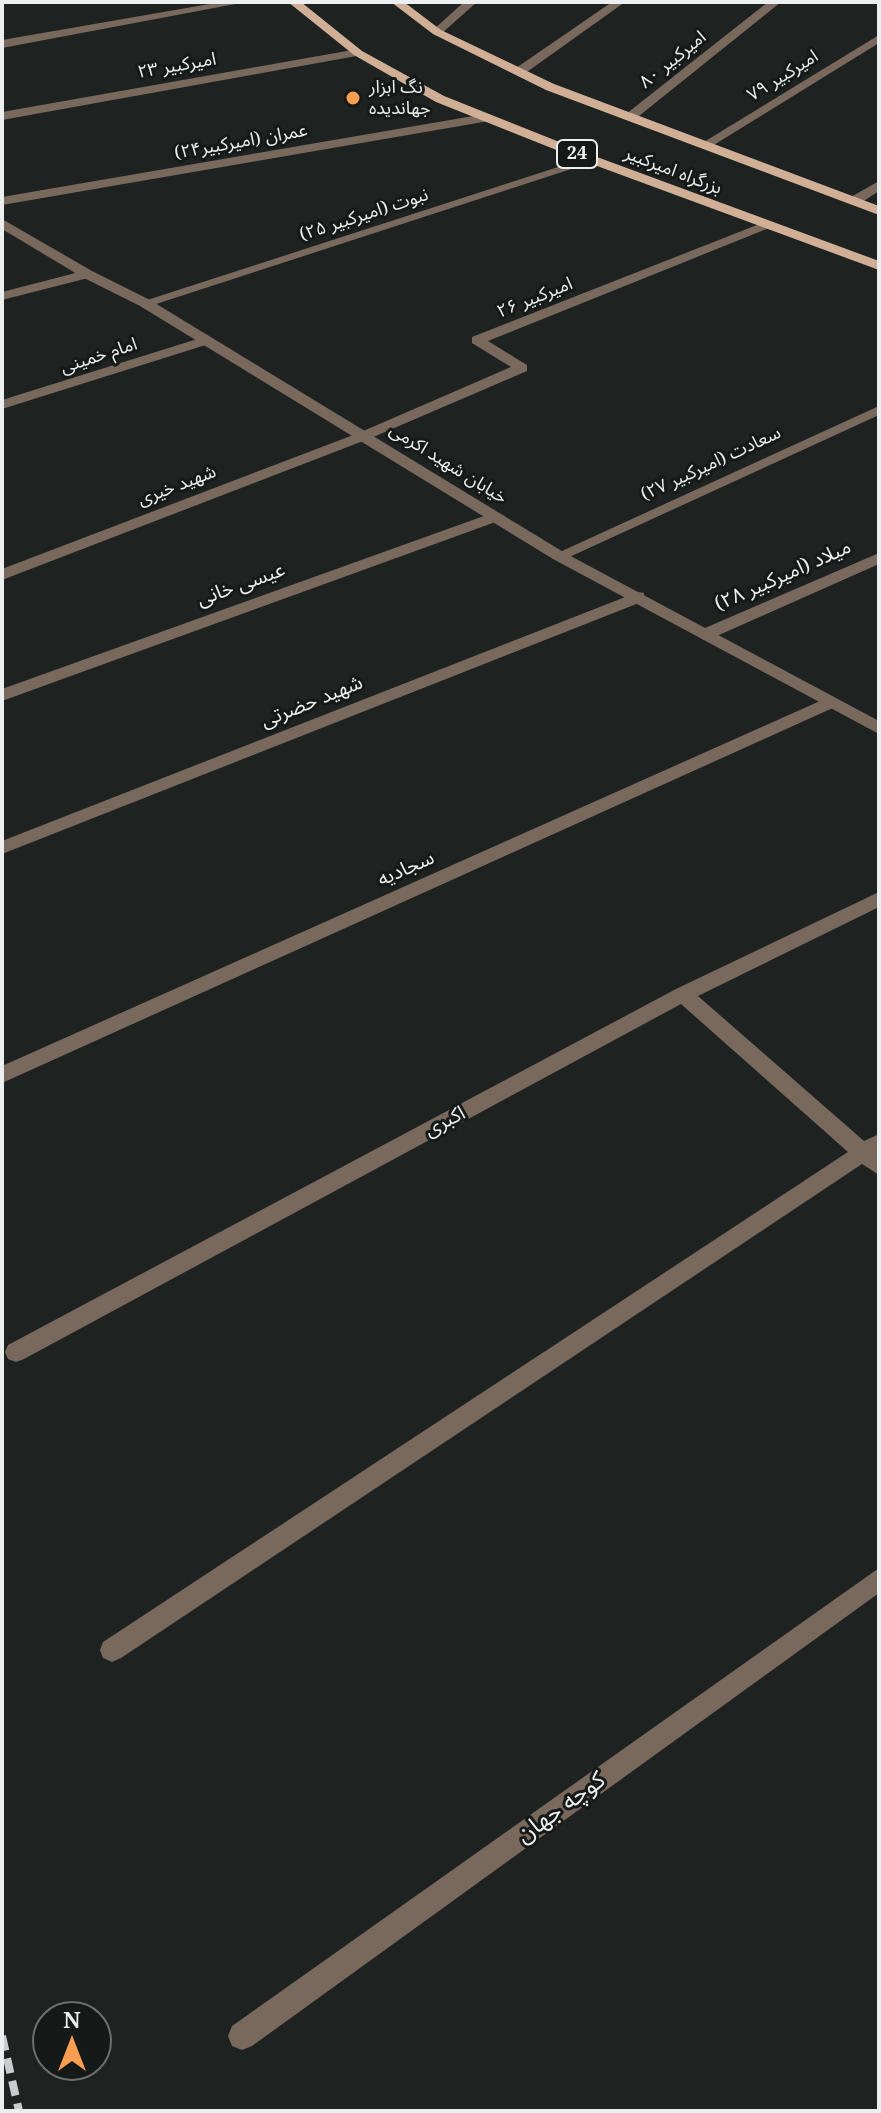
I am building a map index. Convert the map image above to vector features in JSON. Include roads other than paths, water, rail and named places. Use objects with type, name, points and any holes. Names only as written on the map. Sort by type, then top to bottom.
[{"type":"main road","name":"بزرگراه امیرکبیر","points":[[294,2],[358,53],[440,99],[593,160],[879,266]]},
{"type":"main road","name":"بزرگراه امیرکبیر","points":[[397,2],[437,32],[550,87],[879,211]]},
{"type":"street","points":[[2,44],[240,2]]},
{"type":"street","points":[[437,32],[471,2]]},
{"type":"street","points":[[520,71],[619,2]]},
{"type":"street","name":"امیرکبیر ۸۰","points":[[630,117],[775,2]]},
{"type":"street","name":"امیرکبیر ۷۹","points":[[705,145],[879,38]]},
{"type":"street","name":"امیرکبیر ۲۳","points":[[2,116],[358,53]]},
{"type":"street","name":"عمران (امیرکبیر۲۴)","points":[[2,201],[485,118]]},
{"type":"street","name":"نبوت (امیرکبیر ۲۵)","points":[[145,303],[593,160]]},
{"type":"street","points":[[854,201],[879,185]]},
{"type":"street","name":"خیابان شهید اکرمی","points":[[2,223],[87,274],[145,303],[366,435],[559,556],[879,728]]},
{"type":"street","name":"امیرکبیر ۲۶","points":[[366,435],[522,368],[477,340],[767,226]]},
{"type":"street","points":[[2,296],[87,274]]},
{"type":"street","name":"امام خمینی","points":[[2,405],[207,340]]},
{"type":"street","name":"سعادت (امیرکبیر ۲۷)","points":[[559,556],[879,410]]},
{"type":"street","name":"شهید خیری","points":[[2,575],[366,435]]},
{"type":"street","name":"عیسی خانی","points":[[2,695],[495,517]]},
{"type":"street","name":"میلاد (امیرکبیر ۲۸)","points":[[704,635],[879,558]]},
{"type":"street","name":"شهید حضرتی","points":[[2,848],[638,597]]},
{"type":"street","name":"سجادیه","points":[[2,1075],[829,703]]},
{"type":"street","name":"اکبری","points":[[16,1352],[683,994],[734,972],[879,899]]},
{"type":"street","points":[[112,1650],[874,1154],[683,994]]},
{"type":"street","name":"کوچه جهان","points":[[242,2036],[879,1579]]},
{"type":"railway","points":[[2,2036],[19,2111]]},
{"type":"place","name":"نگ ابزار جهاندیده","points":[[353,98]]}]
